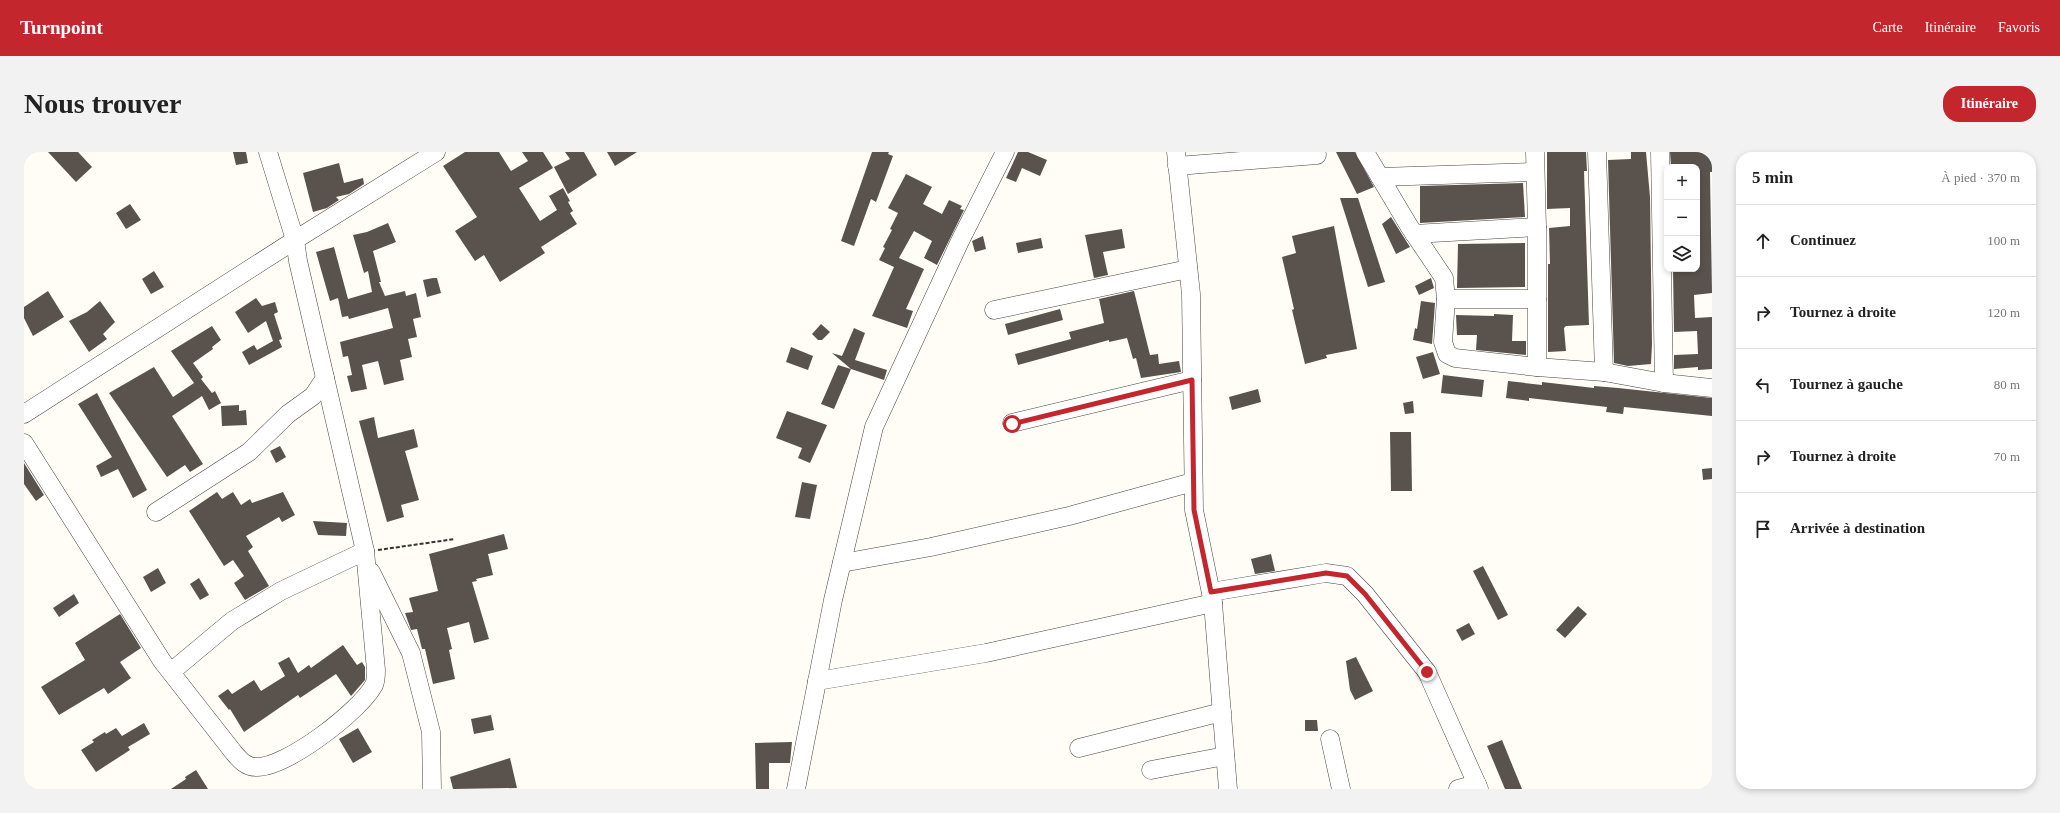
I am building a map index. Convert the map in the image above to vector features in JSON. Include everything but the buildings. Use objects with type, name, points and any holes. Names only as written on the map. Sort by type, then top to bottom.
[{"type":"street","points":[[24,443],[171,672],[244,763],[256,767],[286,759],[326,733],[363,700],[374,684],[376,670],[366,557],[298,261],[295,240],[268,152]]},
{"type":"street","points":[[796,789],[842,563],[874,427],[957,248],[1005,152]]},
{"type":"street","points":[[1365,152],[1414,234],[1444,278],[1446,299],[1443,342],[1447,354],[1455,358],[1537,367],[1604,372],[1664,383],[1712,388]]},
{"type":"street","points":[[1535,152],[1537,227],[1537,367]]},
{"type":"street","points":[[1597,152],[1604,372]]},
{"type":"street","points":[[1660,152],[1664,383]]},
{"type":"street","points":[[24,414],[428,154]]},
{"type":"street","points":[[1228,789],[1212,598],[1194,510],[1191,294],[1176,159],[1317,155]]},
{"type":"street","points":[[1380,177],[1535,172]]},
{"type":"street","points":[[1414,234],[1537,227]]},
{"type":"street","points":[[994,310],[1188,269]]},
{"type":"street","points":[[1446,299],[1537,299]]},
{"type":"street","points":[[156,512],[249,452],[288,414],[313,396],[325,378]]},
{"type":"street","points":[[1012,424],[1192,380]]},
{"type":"street","points":[[842,563],[931,547],[1046,521],[1194,482]]},
{"type":"street","points":[[171,672],[232,621],[281,591],[366,557]]},
{"type":"street","points":[[366,557],[411,653],[431,732],[432,789]]},
{"type":"street","points":[[817,681],[986,653],[1212,598],[1326,573],[1347,576],[1370,600],[1427,672],[1478,787],[1458,789]]},
{"type":"street","points":[[1079,748],[1222,712]]},
{"type":"street","points":[[1330,739],[1341,789]]},
{"type":"street","points":[[1151,770],[1225,756]]},
{"type":"path","points":[[366,557],[455,539]]},
{"type":"route","points":[[1012,424],[1192,380],[1194,510],[1211,592],[1326,573],[1347,576],[1365,594],[1427,672]]}]
